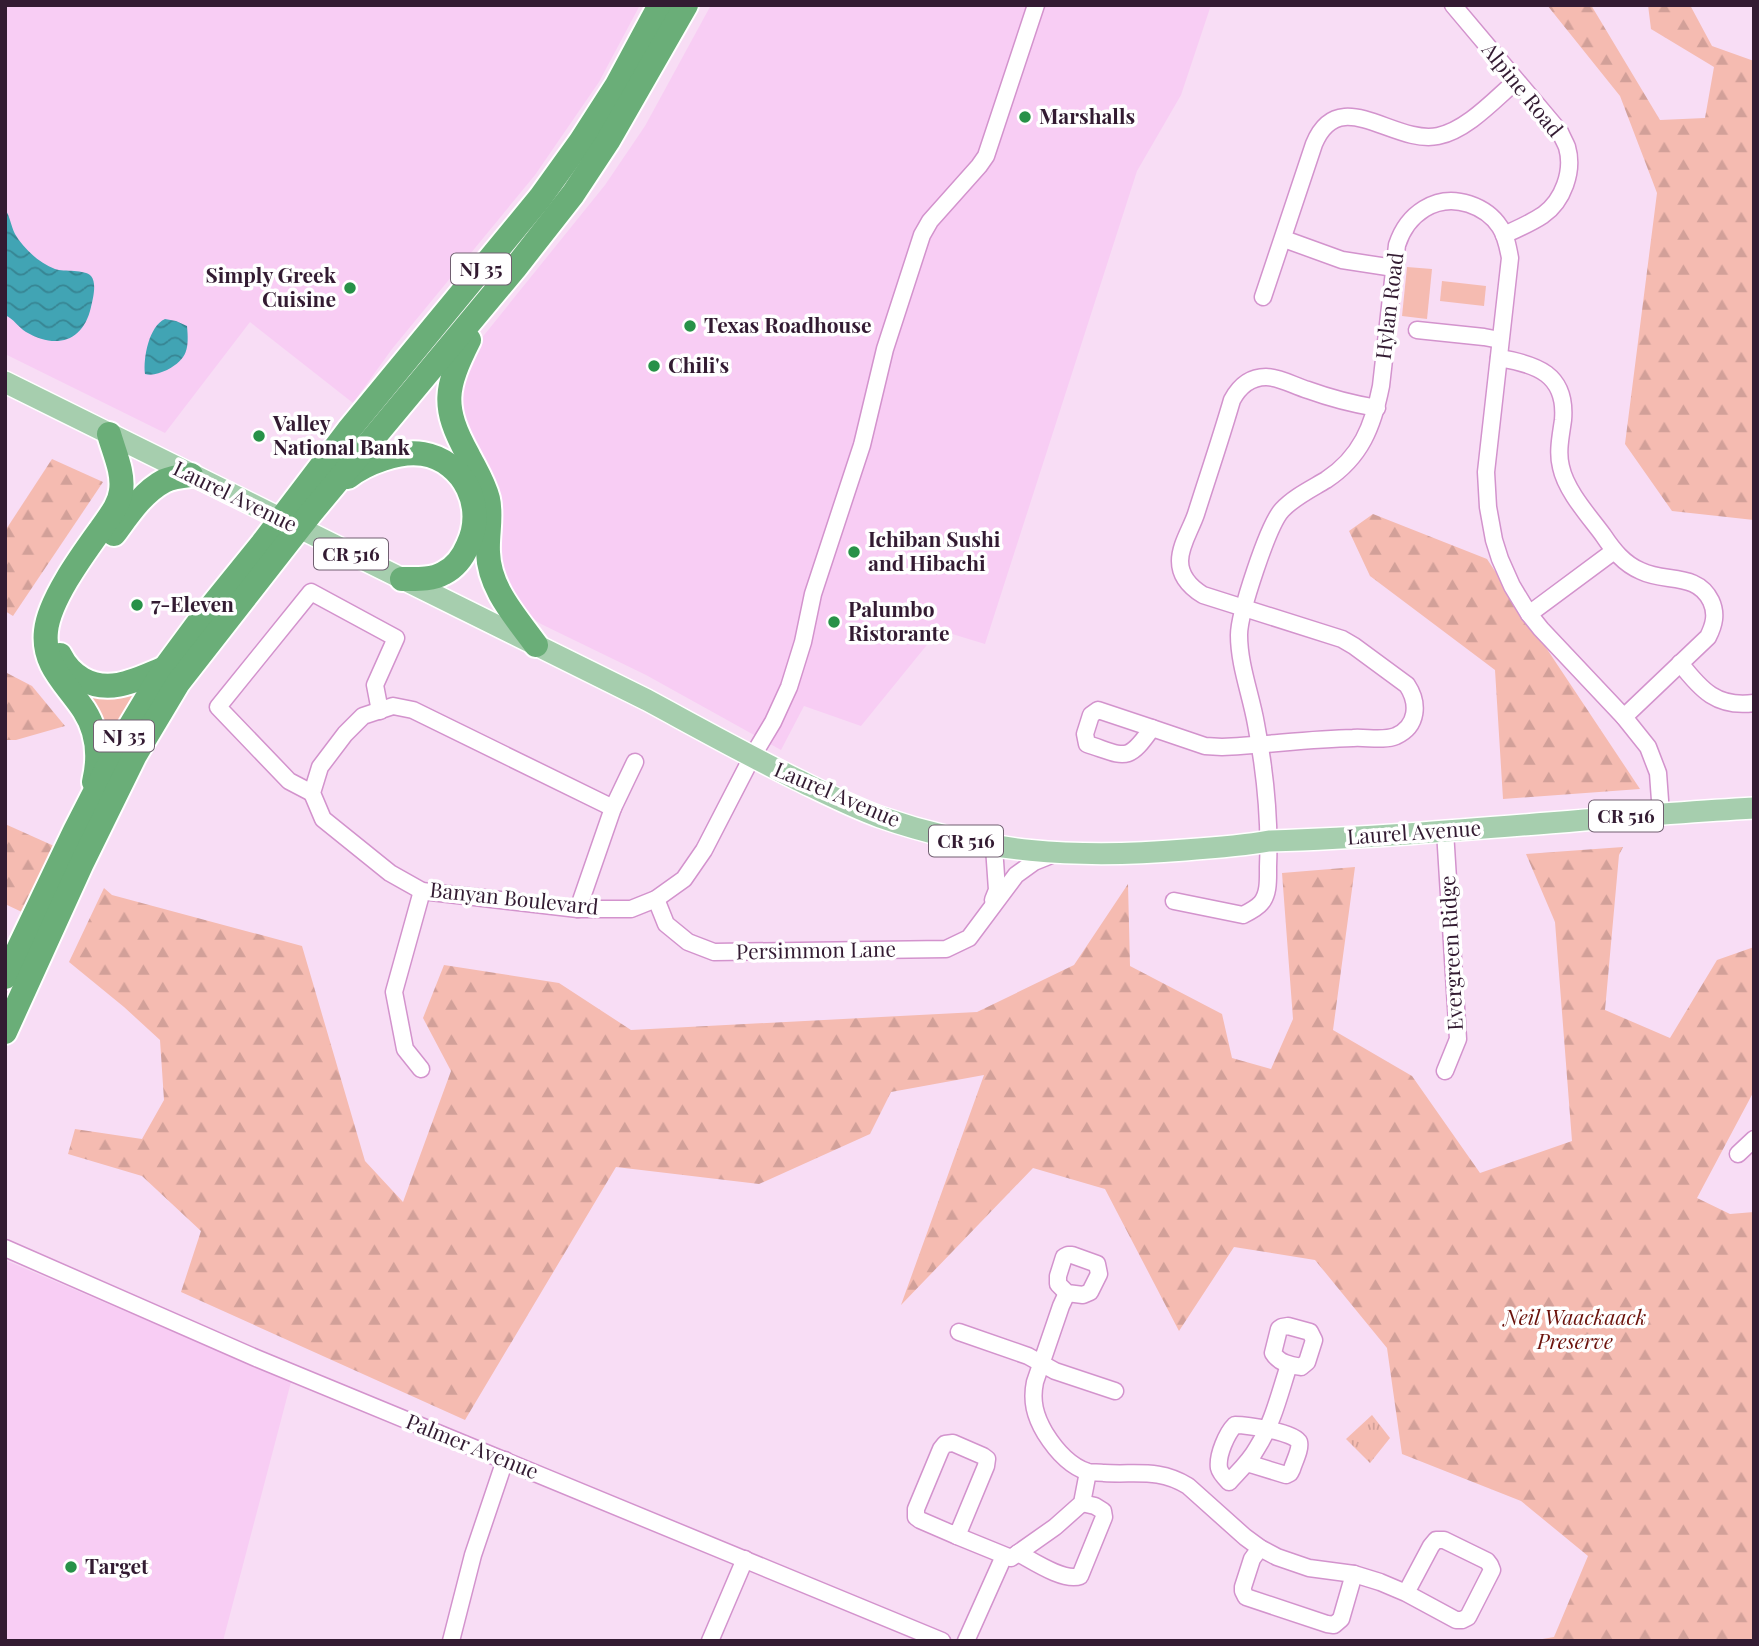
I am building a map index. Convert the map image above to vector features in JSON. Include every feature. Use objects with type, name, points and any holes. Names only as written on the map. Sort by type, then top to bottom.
[{"type":"highway","name":"NJ 35","points":[[5,1032],[81,864],[135,755],[177,684],[290,524],[348,431],[540,198],[581,141],[617,85],[660,5]]},
{"type":"highway","name":"NJ 35","points":[[5,977],[119,745],[165,668],[202,618],[290,524],[328,493],[515,268],[573,194],[608,141],[686,5]]},
{"type":"highway","points":[[515,268],[479,320],[455,367],[449,393],[452,422],[487,496],[490,516],[488,554],[492,577],[499,594],[536,645]]},
{"type":"highway","points":[[89,804],[97,769],[98,753],[94,732],[84,710],[54,671],[45,642],[49,614],[117,505],[122,488],[121,477],[110,434]]},
{"type":"highway","points":[[328,493],[354,472],[383,459],[410,453],[438,458],[462,477],[470,490],[475,514],[474,528],[466,551],[455,567],[443,574],[402,579]]},
{"type":"highway","points":[[165,668],[115,687],[94,685],[74,674],[65,664],[57,643],[57,635],[59,621],[66,607],[120,525],[141,500],[163,482],[191,475]]},
{"type":"main road","name":"Laurel Avenue","points":[[5,382],[647,700],[838,800],[933,833],[995,847],[1054,853],[1111,854],[1754,808]]},
{"type":"street","name":"Banyan Boulevard","points":[[312,793],[323,819],[390,873],[422,891],[578,909],[631,909],[656,899],[684,879],[704,850],[773,722],[797,664],[813,594],[862,445],[885,349],[919,242],[930,221],[986,156],[1035,5]]},
{"type":"street","name":"Alpine Road","points":[[1453,5],[1560,132],[1567,148],[1569,166],[1563,190],[1549,209],[1504,235]]},
{"type":"street","points":[[1263,297],[1314,144],[1331,121],[1349,116],[1418,137],[1440,136],[1463,126],[1516,81]]},
{"type":"street","name":"Hylan Road","points":[[1174,901],[1243,915],[1261,904],[1267,890],[1269,841],[1260,745],[1239,635],[1245,608],[1276,518],[1290,502],[1331,477],[1366,439],[1377,408],[1381,386],[1397,245],[1403,229],[1416,214],[1433,204],[1452,201],[1477,207],[1495,221],[1504,235]]},
{"type":"street","points":[[1504,235],[1510,258],[1486,472],[1488,507],[1494,540],[1512,586],[1529,614],[1642,738],[1656,765],[1661,814]]},
{"type":"street","points":[[1284,239],[1342,260],[1394,268]]},
{"type":"street","points":[[1417,330],[1500,340]]},
{"type":"street","points":[[1499,358],[1533,365],[1553,381],[1563,404],[1559,457],[1564,478],[1615,551],[1630,566],[1643,573],[1684,579],[1701,588],[1709,597],[1715,616],[1708,636],[1624,717]]},
{"type":"street","points":[[1152,728],[1214,747],[1388,738],[1397,736],[1410,724],[1415,701],[1407,685],[1354,646],[1342,639],[1212,599],[1192,588],[1183,575],[1180,563],[1232,400],[1237,390],[1245,383],[1266,377],[1278,379],[1350,403],[1377,408]]},
{"type":"street","points":[[1529,614],[1615,551]]},
{"type":"street","points":[[380,711],[375,684],[396,638],[311,592],[219,707],[289,782],[312,793],[320,767],[345,734],[363,716],[380,711],[393,706],[413,709],[612,808]]},
{"type":"street","points":[[1680,663],[1697,684],[1713,697],[1736,704],[1754,703]]},
{"type":"street","points":[[578,909],[612,808],[635,762]]},
{"type":"street","name":"Evergreen Ridge","points":[[1445,831],[1458,1040],[1445,1071]]},
{"type":"street","name":"Persimmon Lane","points":[[987,915],[997,890],[995,847]]},
{"type":"street","name":"Persimmon Lane","points":[[656,899],[666,924],[688,942],[714,952],[946,949],[969,938],[1016,875],[1034,862],[1054,853]]},
{"type":"street","points":[[421,1069],[405,1049],[394,992],[422,891]]},
{"type":"street","points":[[1738,1154],[1754,1139]]},
{"type":"street","name":"Palmer Avenue","points":[[5,1248],[256,1358],[942,1641]]},
{"type":"street","points":[[1072,1255],[1097,1264],[1098,1274],[1090,1292],[1083,1295],[1067,1293],[1057,1280],[1064,1257],[1072,1255]]},
{"type":"street","points":[[1067,1293],[1032,1392],[1038,1419],[1053,1446],[1064,1457],[1088,1472],[1155,1473],[1177,1479],[1260,1548],[1287,1562],[1380,1581],[1456,1620],[1462,1620],[1471,1613],[1492,1570],[1487,1562],[1440,1539],[1436,1540],[1406,1593]]},
{"type":"street","points":[[959,1332],[1028,1356],[1055,1371],[1115,1391]]},
{"type":"street","points":[[1247,1462],[1280,1474],[1290,1473],[1300,1445],[1298,1441],[1268,1429],[1240,1425],[1232,1428],[1219,1466],[1229,1482],[1258,1448],[1268,1429],[1289,1365]]},
{"type":"street","points":[[957,1536],[987,1459],[953,1443],[945,1444],[916,1509],[916,1517],[957,1536],[1072,1578],[1080,1576],[1104,1517],[1103,1511],[1082,1503]]},
{"type":"street","points":[[451,1641],[473,1555],[505,1460]]},
{"type":"street","points":[[966,1641],[1011,1554],[1055,1527],[1082,1503],[1088,1472]]},
{"type":"street","points":[[1260,1548],[1252,1559],[1243,1587],[1246,1597],[1327,1624],[1334,1625],[1341,1619],[1354,1574]]},
{"type":"street","points":[[710,1641],[745,1559]]},
{"type":"shaded area","points":[[5,5],[640,5],[599,82],[535,175],[392,349],[353,403],[250,322],[165,433],[5,354]]},
{"type":"shaded area","points":[[711,5],[1211,5],[1181,95],[1137,171],[985,644],[939,630],[861,726],[804,706],[781,750],[646,675],[541,624],[524,612],[511,596],[457,407],[468,355],[605,185],[645,126]]},
{"type":"shaded area","points":[[5,1260],[291,1382],[223,1641],[5,1641]]},
{"type":"green space","points":[[1547,5],[1591,5],[1660,120],[1705,118],[1714,67],[1651,29],[1648,5],[1690,5],[1712,46],[1754,61],[1754,520],[1672,511],[1625,444],[1657,193],[1620,96]]},
{"type":"green space","points":[[1407,267],[1432,269],[1427,319],[1402,316]]},
{"type":"green space","points":[[1442,281],[1486,286],[1484,306],[1440,301]]},
{"type":"green space","points":[[52,459],[103,482],[13,616],[5,611],[5,531]]},
{"type":"green space","points":[[1373,514],[1487,559],[1640,789],[1503,799],[1495,670],[1370,576],[1349,531]]},
{"type":"green space","points":[[5,672],[32,686],[65,726],[16,740],[5,740]]},
{"type":"green space","points":[[71,680],[136,692],[106,749]]},
{"type":"green space","points":[[5,824],[54,846],[24,913],[5,904]]},
{"type":"green space","name":"Neil Waackaack Preserve","points":[[1623,847],[1619,855],[1605,1010],[1670,1038],[1717,960],[1754,947],[1754,1091],[1697,1198],[1730,1214],[1754,1212],[1754,1641],[1531,1641],[1554,1637],[1588,1556],[1521,1501],[1402,1454],[1387,1348],[1315,1260],[1234,1247],[1179,1331],[1105,1189],[1033,1168],[901,1305],[984,1075],[891,1092],[870,1134],[759,1184],[616,1167],[465,1420],[181,1292],[201,1231],[142,1176],[68,1154],[75,1129],[142,1139],[164,1100],[160,1040],[69,962],[104,888],[112,895],[302,946],[365,1161],[403,1202],[451,1071],[423,1018],[444,965],[559,983],[631,1030],[977,1012],[1074,965],[1128,884],[1130,966],[1222,1014],[1232,1058],[1271,1069],[1293,1019],[1282,873],[1355,867],[1333,1030],[1412,1076],[1480,1173],[1572,1141],[1555,922],[1526,854]]},
{"type":"green space","points":[[1372,1415],[1390,1438],[1370,1463],[1346,1439]]},
{"type":"water","points":[[5,209],[18,239],[37,259],[55,269],[84,272],[93,279],[91,307],[82,328],[75,335],[57,341],[47,340],[26,332],[5,315]]},
{"type":"water","points":[[165,319],[187,326],[186,352],[179,362],[167,370],[145,374],[148,343],[155,328]]},
{"type":"place","name":"Marshalls","points":[[1025,117]]},
{"type":"place","name":"Simply Greek Cuisine","points":[[350,288]]},
{"type":"place","name":"Texas Roadhouse","points":[[690,326]]},
{"type":"place","name":"Chili's","points":[[654,366]]},
{"type":"place","name":"Valley National Bank","points":[[259,436]]},
{"type":"place","name":"Ichiban Sushi and Hibachi","points":[[854,552]]},
{"type":"place","name":"7-Eleven","points":[[137,605]]},
{"type":"place","name":"Palumbo Ristorante","points":[[834,622]]},
{"type":"place","name":"Target","points":[[71,1567]]}]
